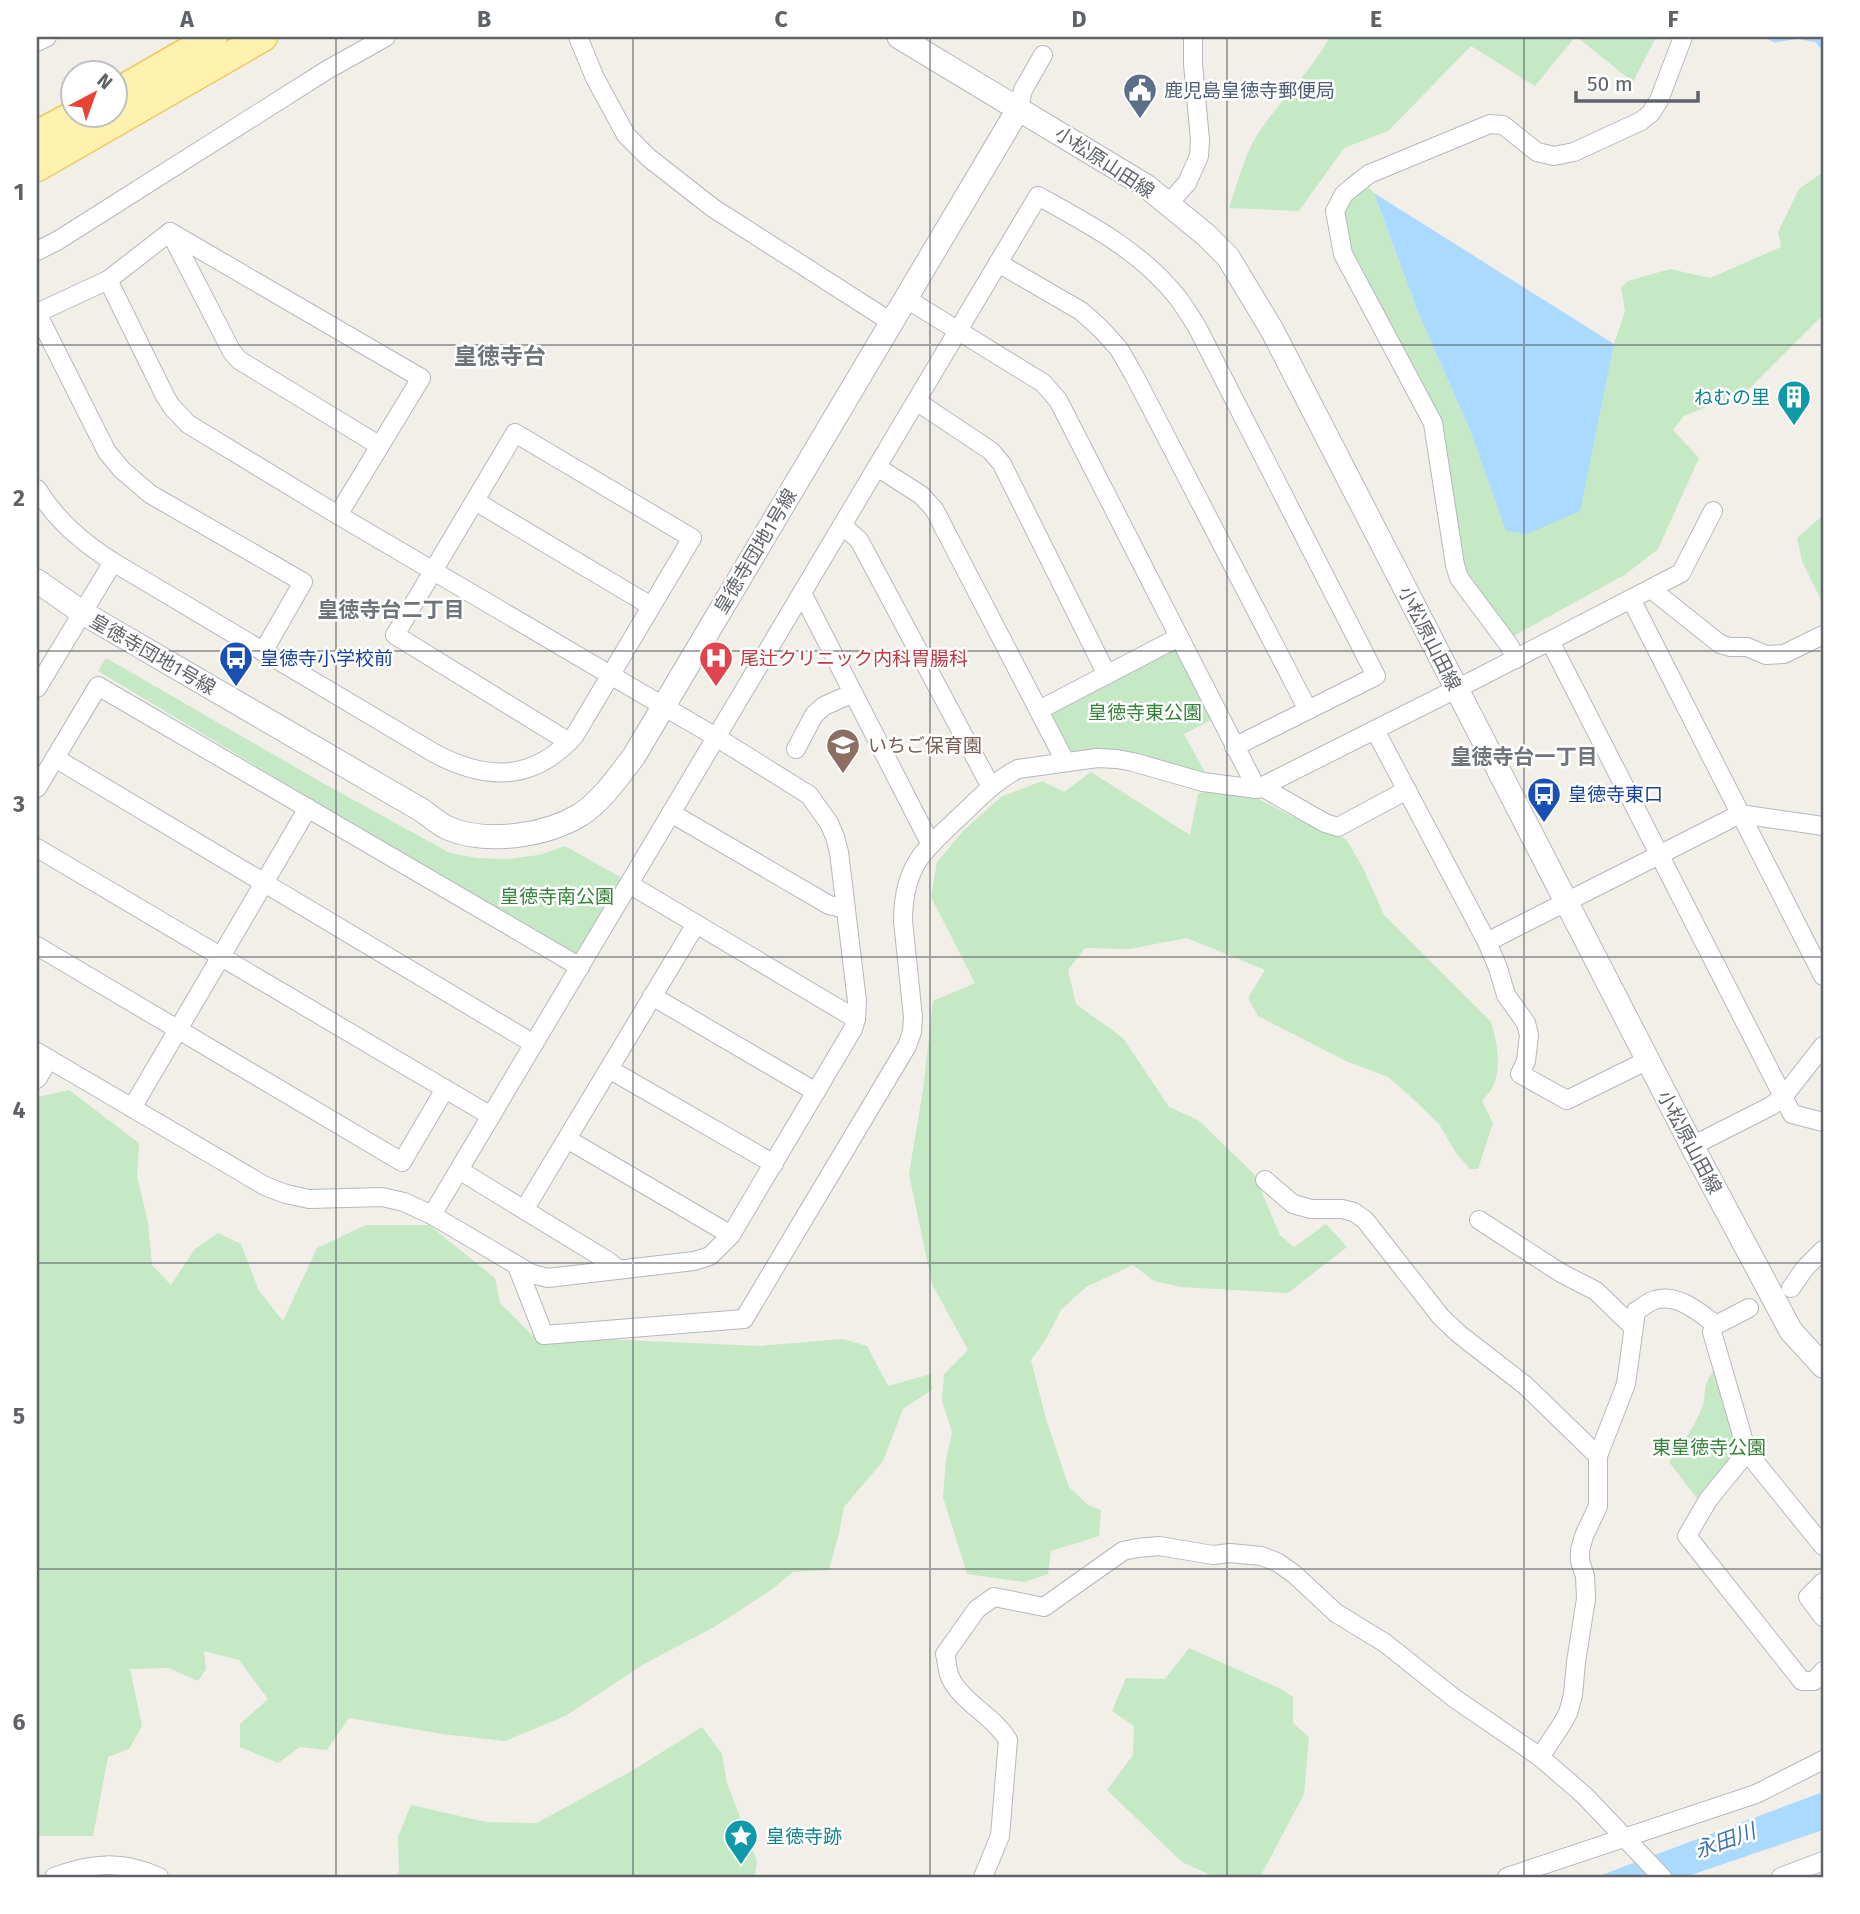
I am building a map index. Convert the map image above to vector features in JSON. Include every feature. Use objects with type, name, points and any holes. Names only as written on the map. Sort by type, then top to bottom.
[{"type":"main road","points":[[130,85],[214,37]]},
{"type":"main road","points":[[37,167],[263,37]]},
{"type":"main road","points":[[37,135],[60,123]]},
{"type":"street","points":[[37,42],[47,37]]},
{"type":"street","points":[[37,251],[57,241],[327,70],[386,37]]},
{"type":"street","points":[[578,37],[615,117],[626,135],[649,158],[713,208],[891,322]]},
{"type":"street","name":"小松原山田線","points":[[899,37],[1146,186],[1206,235],[1228,257],[1272,330],[1692,1146],[1791,1331],[1823,1366]]},
{"type":"street","points":[[1168,204],[1187,183],[1199,156],[1193,37]]},
{"type":"street","points":[[1516,659],[1509,645],[1459,578],[1433,423],[1343,254],[1335,211],[1344,194],[1369,174],[1490,124],[1503,125],[1537,152],[1554,156],[1574,152],[1641,121],[1651,113],[1659,100],[1684,37]]},
{"type":"street","points":[[1019,108],[1023,90],[1043,55]]},
{"type":"street","name":"皇徳寺団地1号線","points":[[37,581],[83,613],[449,828],[483,836],[515,836],[548,830],[580,814],[609,789],[634,756],[1019,108]]},
{"type":"street","points":[[432,1215],[1038,196],[1128,249],[1178,298],[1202,337],[1376,676],[1234,747]]},
{"type":"street","points":[[170,232],[108,280],[37,313],[107,452],[122,470],[150,494],[303,582],[263,652]]},
{"type":"street","points":[[170,232],[232,352],[239,360],[380,446]]},
{"type":"street","points":[[170,232],[421,378],[338,515]]},
{"type":"street","points":[[998,263],[1081,311],[1119,349],[1308,710]]},
{"type":"street","points":[[37,1079],[43,1056],[265,1186],[309,1199],[382,1197],[404,1202],[432,1215],[517,1266],[539,1277],[548,1278],[694,1261],[710,1256],[731,1235],[817,1092],[853,1029],[856,1018],[857,1001],[835,836],[820,808],[809,795],[188,424],[165,396],[108,280]]},
{"type":"street","points":[[905,299],[1044,383],[1058,400],[1234,747],[1259,788]]},
{"type":"street","points":[[916,401],[991,451],[1002,464],[1107,675]]},
{"type":"street","points":[[37,489],[48,508],[91,548],[434,753],[469,769],[500,774],[518,772],[547,758],[569,742],[575,735],[692,538],[515,433],[395,635],[569,742]]},
{"type":"street","points":[[877,467],[921,495],[934,509],[1065,761]]},
{"type":"street","points":[[475,501],[652,606]]},
{"type":"street","points":[[1259,788],[1681,573],[1713,511]]},
{"type":"street","points":[[842,525],[859,540],[991,787]]},
{"type":"street","points":[[37,688],[113,562]]},
{"type":"street","points":[[1651,589],[1720,644],[1730,647],[1747,647],[1766,655],[1784,654],[1823,635]]},
{"type":"street","points":[[802,593],[931,845]]},
{"type":"street","points":[[1630,599],[1823,976]]},
{"type":"street","points":[[1039,710],[1179,637]]},
{"type":"street","points":[[1550,641],[1792,1114],[1823,1122]]},
{"type":"street","points":[[37,788],[99,686],[580,967]]},
{"type":"street","points":[[796,748],[814,715],[824,706],[853,693]]},
{"type":"street","points":[[1375,730],[1487,942],[1499,968],[1506,995],[1526,1023],[1529,1035],[1526,1061],[1520,1074],[1567,1100],[1648,1060]]},
{"type":"street","points":[[55,758],[534,1044]]},
{"type":"street","points":[[517,1266],[544,1335],[744,1319],[907,1046],[913,1017],[903,905],[909,879],[918,861],[931,845],[1006,775],[1018,769],[1065,761],[1117,759],[1203,782],[1259,788],[1325,823],[1338,827],[1407,790]]},
{"type":"street","points":[[132,1108],[308,808]]},
{"type":"street","points":[[671,813],[829,905],[846,909]]},
{"type":"street","points":[[1487,942],[1740,814],[1823,826]]},
{"type":"street","points":[[37,848],[491,1116]]},
{"type":"street","points":[[629,884],[856,1018]]},
{"type":"street","points":[[524,1210],[696,923]]},
{"type":"street","points":[[37,946],[402,1163],[445,1089]]},
{"type":"street","points":[[652,996],[817,1092]]},
{"type":"street","points":[[1692,1146],[1771,1106],[1783,1097],[1823,1046]]},
{"type":"street","points":[[609,1069],[774,1164]]},
{"type":"street","points":[[567,1139],[731,1235]]},
{"type":"street","points":[[459,1170],[619,1270]]},
{"type":"street","points":[[1265,1180],[1293,1204],[1311,1209],[1342,1209],[1354,1212],[1365,1220],[1441,1317],[1526,1386],[1598,1457]]},
{"type":"street","points":[[1479,1220],[1562,1273],[1596,1291],[1633,1327]]},
{"type":"street","points":[[1791,1288],[1805,1268],[1823,1250]]},
{"type":"street","points":[[1540,1757],[1568,1713],[1573,1696],[1586,1599],[1580,1550],[1598,1506],[1598,1457],[1626,1384],[1636,1311],[1655,1300],[1669,1299],[1689,1305],[1716,1325]]},
{"type":"street","points":[[1749,1308],[1716,1325],[1712,1332],[1747,1452],[1823,1546]]},
{"type":"street","points":[[1747,1452],[1708,1500],[1687,1536],[1802,1681],[1814,1681],[1823,1671]]},
{"type":"street","points":[[984,1877],[1000,1836],[1007,1740],[1000,1727],[963,1694],[950,1676],[945,1654],[977,1609],[994,1597],[1044,1607],[1123,1551],[1159,1546],[1213,1555],[1230,1553],[1261,1556],[1277,1562],[1336,1613],[1385,1643],[1454,1698],[1540,1757],[1585,1796],[1662,1877]]},
{"type":"street","points":[[1823,1582],[1808,1597],[1823,1617]]},
{"type":"street","points":[[1507,1877],[1756,1794],[1823,1760]]},
{"type":"street","points":[[1782,1877],[1823,1861]]},
{"type":"street","points":[[54,1877],[75,1869],[120,1865],[159,1877]]},
{"type":"green space","points":[[1330,37],[1575,37],[1535,86],[1471,46],[1388,131],[1344,148],[1299,211],[1229,208],[1244,162],[1256,137]]},
{"type":"green space","points":[[1577,37],[1656,37],[1633,82]]},
{"type":"green space","points":[[1354,172],[1374,193],[1418,312],[1472,435],[1614,344],[1625,311],[1621,287],[1628,281],[1670,269],[1710,278],[1781,247],[1778,232],[1799,189],[1823,172],[1823,315],[1748,390],[1684,416],[1673,430],[1699,458],[1658,549],[1626,574],[1512,637],[1463,577],[1431,418],[1349,258],[1336,194]]},
{"type":"green space","points":[[1823,515],[1823,604],[1802,561],[1797,538]]},
{"type":"green space","name":"皇徳寺東公園","points":[[1172,649],[1179,652],[1212,715],[1211,720],[1184,734],[1206,774],[1069,751],[1051,713]]},
{"type":"green space","name":"皇徳寺南公園","points":[[106,658],[450,853],[477,858],[507,859],[539,855],[565,846],[622,878],[575,955],[98,671]]},
{"type":"green space","points":[[1091,772],[1190,835],[1198,794],[1213,789],[1249,794],[1301,821],[1346,839],[1363,868],[1384,915],[1491,1022],[1498,1063],[1496,1079],[1482,1101],[1493,1123],[1478,1169],[1470,1169],[1456,1153],[1439,1124],[1388,1077],[1346,1061],[1258,1016],[1248,998],[1265,970],[1187,938],[1129,949],[1085,948],[1068,970],[1076,1004],[1123,1038],[1169,1107],[1198,1120],[1254,1174],[1280,1235],[1294,1247],[1326,1224],[1347,1247],[1288,1293],[1181,1287],[1154,1281],[1133,1265],[1086,1287],[1061,1310],[1031,1360],[1046,1419],[1069,1487],[1088,1505],[1101,1510],[1099,1536],[1051,1551],[1048,1574],[1024,1582],[967,1574],[943,1497],[946,1460],[952,1432],[942,1401],[944,1374],[968,1350],[932,1284],[909,1174],[923,1090],[933,1001],[975,983],[931,897],[937,862],[965,829],[1001,797],[1042,781],[1064,792]]},
{"type":"green space","points":[[69,1090],[139,1143],[137,1176],[148,1223],[152,1265],[171,1285],[195,1249],[218,1233],[241,1244],[259,1291],[283,1321],[317,1248],[366,1225],[429,1225],[495,1278],[500,1303],[533,1336],[760,1346],[843,1339],[867,1346],[888,1386],[931,1374],[932,1390],[903,1409],[883,1461],[844,1507],[829,1570],[793,1572],[771,1590],[714,1627],[644,1664],[565,1716],[505,1741],[442,1734],[349,1718],[327,1750],[300,1747],[278,1763],[240,1747],[240,1724],[268,1699],[239,1660],[204,1651],[206,1669],[198,1681],[169,1668],[130,1669],[142,1726],[129,1749],[108,1757],[93,1836],[37,1836],[37,1097]]},
{"type":"green space","name":"東皇徳寺公園","points":[[1714,1371],[1735,1446],[1734,1456],[1699,1501],[1669,1462],[1699,1415],[1707,1382]]},
{"type":"green space","points":[[1189,1648],[1279,1688],[1293,1697],[1293,1723],[1309,1737],[1304,1794],[1260,1877],[1215,1877],[1182,1862],[1107,1790],[1133,1755],[1134,1726],[1112,1711],[1126,1678],[1165,1679]]},
{"type":"green space","points":[[702,1727],[722,1754],[727,1783],[757,1861],[755,1877],[395,1877],[399,1872],[398,1837],[411,1805],[486,1822],[537,1823],[635,1769]]},
{"type":"water","points":[[1374,193],[1614,344],[1580,511],[1527,534],[1506,531],[1472,435],[1418,312]]},
{"type":"water","name":"永田川","points":[[1823,1792],[1823,1830],[1685,1877],[1596,1877]]},
{"type":"waterway","points":[[1769,37],[1775,40],[1793,37]]},
{"type":"waterway","points":[[1802,37],[1817,40],[1823,47]]},
{"type":"place","name":"鹿児島皇徳寺郵便局","points":[[1140,120]]},
{"type":"place","name":"ねむの里","points":[[1794,427]]},
{"type":"place","name":"皇徳寺小学校前","points":[[236,688]]},
{"type":"place","name":"尾辻クリニック内科胃腸科","points":[[716,688]]},
{"type":"place","name":"いちご保育園","points":[[843,775]]},
{"type":"place","name":"皇徳寺東口","points":[[1544,824]]},
{"type":"place","name":"皇徳寺跡","points":[[741,1866]]},
{"type":"district","name":"皇徳寺台","points":[[500,356]]},
{"type":"district","name":"皇徳寺台二丁目","points":[[391,610]]},
{"type":"district","name":"皇徳寺台一丁目","points":[[1524,757]]}]
